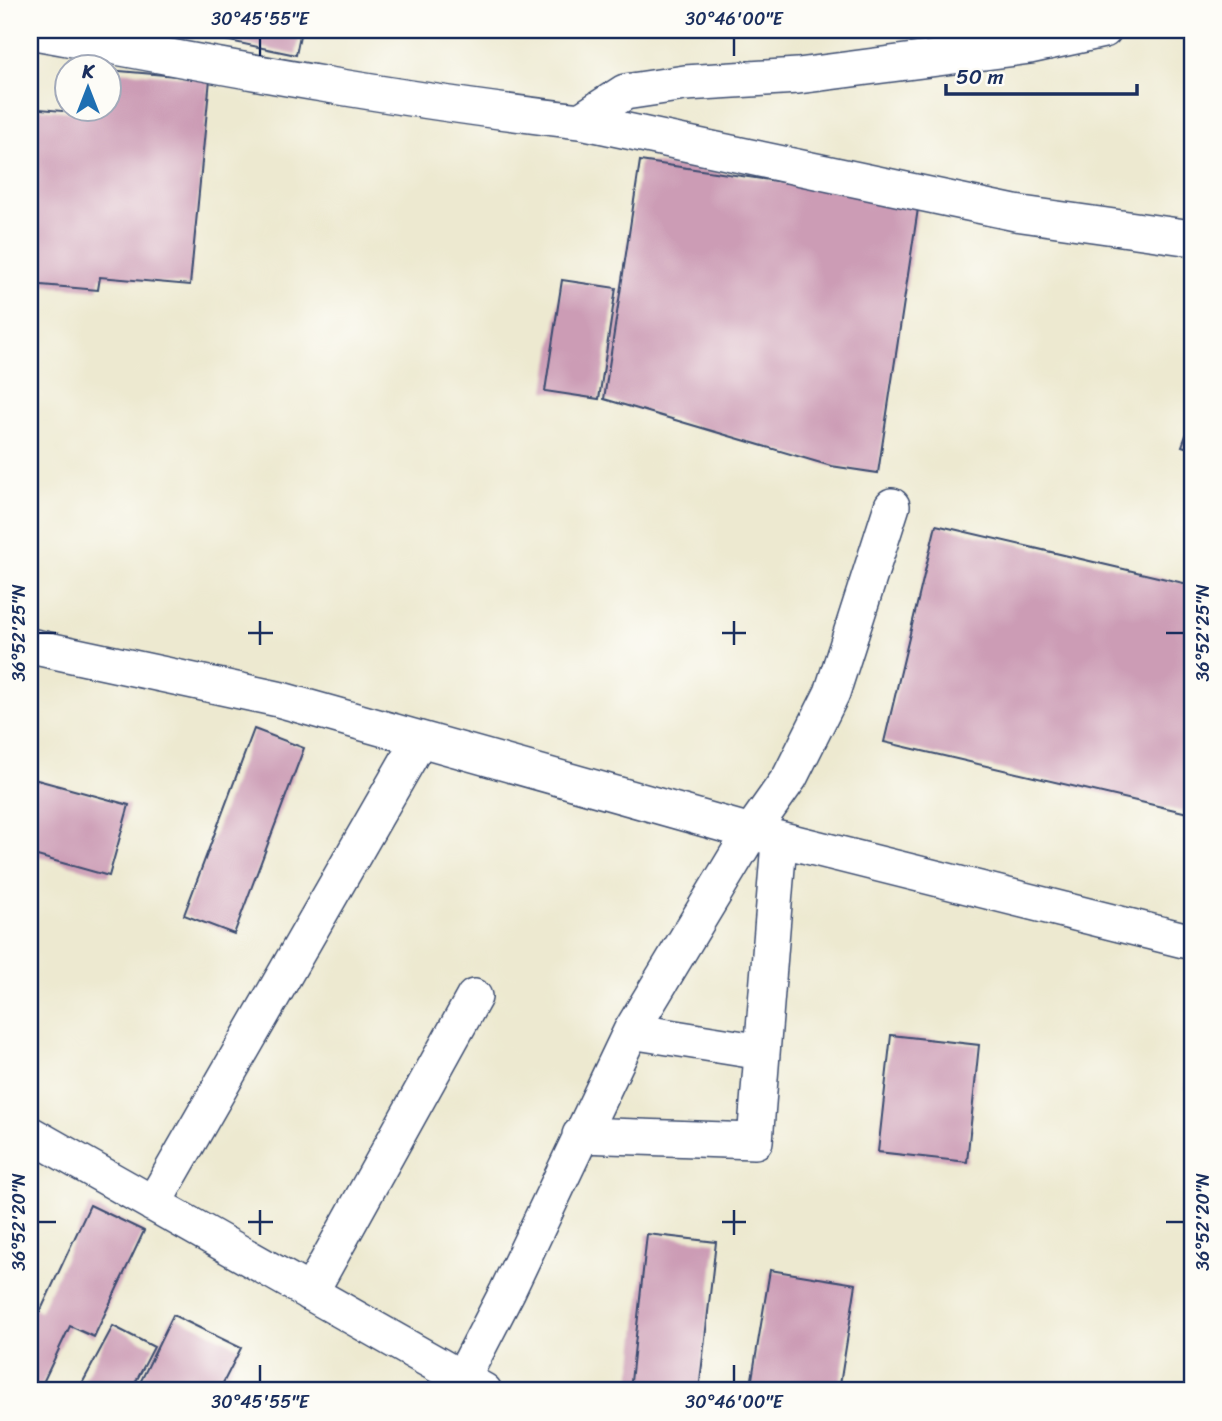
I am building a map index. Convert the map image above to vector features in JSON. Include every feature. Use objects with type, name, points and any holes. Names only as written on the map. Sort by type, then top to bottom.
[{"type":"street","points":[[580,121],[625,92],[685,83],[798,76],[1030,46],[1104,30]]},
{"type":"street","points":[[30,31],[294,80],[462,107],[580,121],[1015,213],[1192,238]]},
{"type":"street","points":[[30,1134],[473,1385],[507,1292],[631,1031],[765,837],[790,777],[832,693],[892,506]]},
{"type":"street","points":[[30,646],[278,699],[765,837],[1192,942]]},
{"type":"street","points":[[153,1204],[420,739]]},
{"type":"street","points":[[580,1135],[755,1141],[762,1052],[765,837]]},
{"type":"street","points":[[310,1293],[474,997]]},
{"type":"street","points":[[631,1031],[762,1052]]},
{"type":"building","points":[[178,30],[301,30],[296,55]]},
{"type":"building","points":[[122,71],[210,79],[190,285],[100,277],[98,290],[30,284],[30,108],[52,110],[52,122],[122,122]]},
{"type":"building","points":[[640,161],[919,202],[878,473],[831,466],[604,399]]},
{"type":"building","points":[[562,280],[616,288],[599,399],[545,391]]},
{"type":"building","points":[[1192,419],[1192,449],[1182,446]]},
{"type":"building","points":[[936,525],[1192,585],[1192,814],[884,742]]},
{"type":"building","points":[[254,729],[304,748],[234,934],[184,915]]},
{"type":"building","points":[[30,778],[129,805],[109,876],[30,854]]},
{"type":"building","points":[[891,1035],[979,1045],[967,1162],[878,1152]]},
{"type":"building","points":[[1192,1063],[1192,1090],[1185,1089]]},
{"type":"building","points":[[90,1205],[144,1231],[94,1337],[70,1326],[39,1391],[30,1391],[30,1307],[40,1312]]},
{"type":"building","points":[[647,1234],[716,1242],[699,1391],[630,1391]]},
{"type":"building","points":[[770,1270],[856,1284],[839,1391],[750,1391]]},
{"type":"building","points":[[173,1315],[241,1348],[219,1391],[136,1391]]},
{"type":"building","points":[[113,1326],[154,1347],[131,1391],[78,1391]]},
{"type":"building","points":[[1185,1384],[1192,1385],[1192,1391],[1184,1391]]}]
